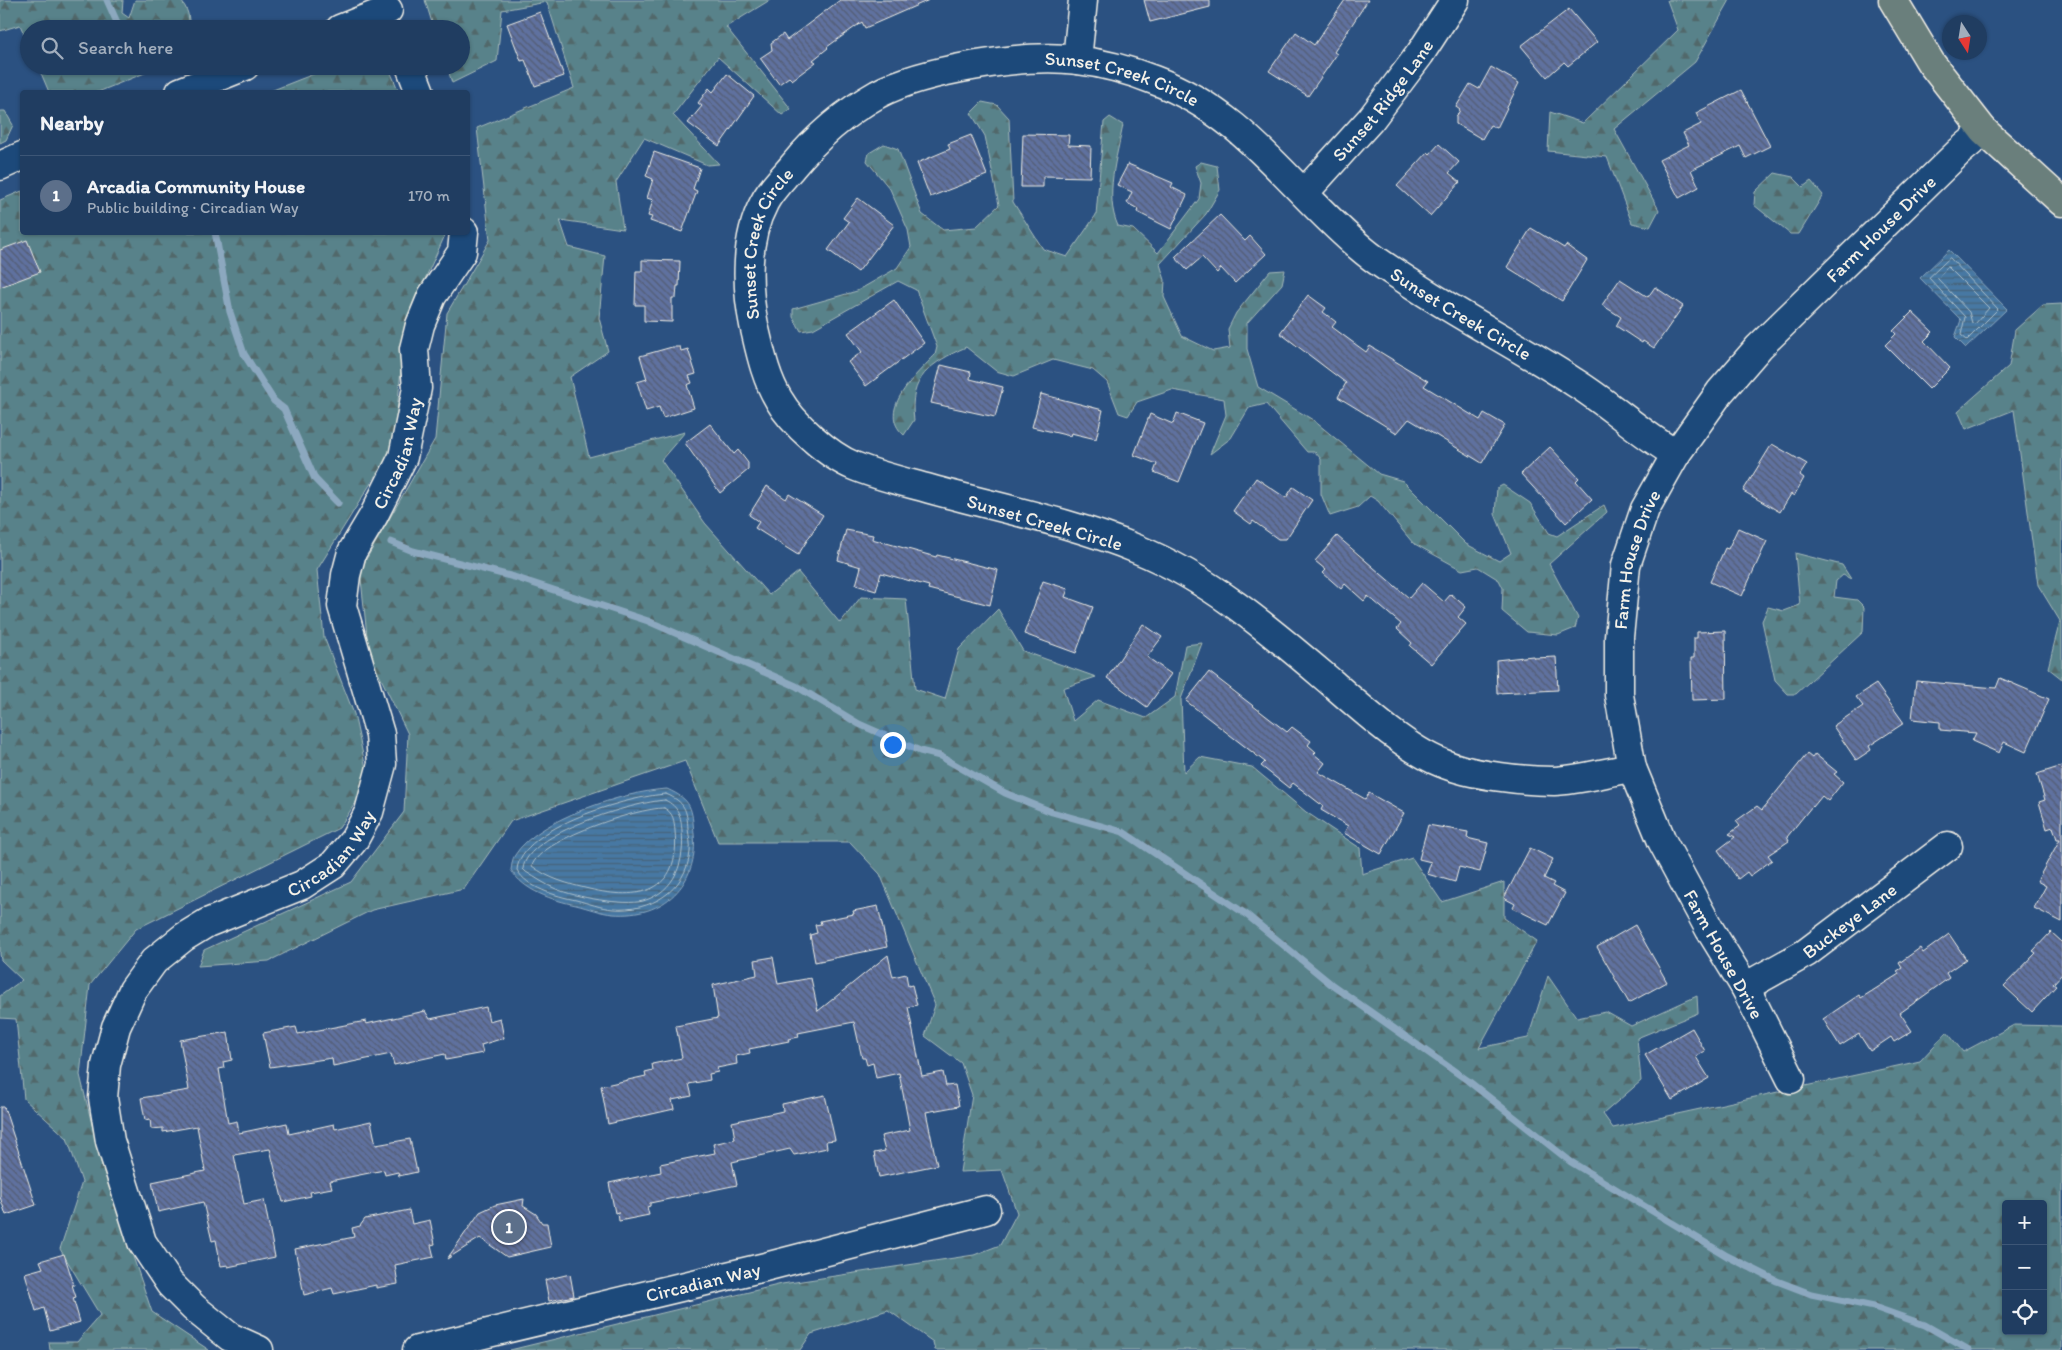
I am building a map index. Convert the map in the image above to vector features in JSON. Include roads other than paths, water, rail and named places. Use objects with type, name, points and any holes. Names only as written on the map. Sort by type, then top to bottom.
[{"type":"main road","points":[[1892,0],[1931,63],[1984,131],[2062,202]]},
{"type":"street","points":[[1077,60],[1082,0]]},
{"type":"street","name":"Sunset Ridge Lane","points":[[1304,193],[1371,119],[1420,54],[1455,0]]},
{"type":"street","points":[[368,20],[389,13]]},
{"type":"street","name":"Sunset Creek Circle","points":[[1632,768],[1556,781],[1497,776],[1442,763],[1393,733],[1256,619],[1193,578],[1140,550],[1086,531],[910,484],[849,465],[807,433],[780,402],[762,362],[748,297],[752,239],[764,201],[803,154],[839,121],[881,92],[928,76],[988,64],[1033,59],[1077,60],[1153,79],[1197,100],[1235,126],[1286,173],[1364,252],[1455,313],[1578,384],[1650,439],[1676,454]]},
{"type":"street","points":[[185,90],[222,75]]},
{"type":"street","points":[[413,75],[419,90]]},
{"type":"street","name":"Farm House Drive","points":[[1791,1079],[1745,987],[1710,930],[1662,841],[1632,768],[1619,695],[1619,637],[1626,565],[1645,509],[1676,454],[1720,392],[1759,347],[1959,152],[1984,131]]},
{"type":"street","points":[[0,166],[20,157]]},
{"type":"street","name":"Circadian Way","points":[[260,1350],[230,1337],[194,1308],[170,1284],[142,1242],[110,1141],[103,1098],[106,1065],[116,1027],[133,990],[154,961],[184,936],[207,923],[302,885],[333,865],[354,840],[369,812],[382,764],[380,734],[342,606],[346,575],[352,552],[374,515],[403,456],[417,388],[414,349],[420,325],[432,296],[462,252],[464,235]]},
{"type":"street","name":"Buckeye Lane","points":[[1745,987],[1806,953],[1948,846]]},
{"type":"street","name":"Circadian Way","points":[[417,1350],[765,1267],[986,1210]]},
{"type":"water","points":[[1949,250],[2007,309],[1966,348],[1955,337],[1961,320],[1920,278]]},
{"type":"water","points":[[667,789],[681,797],[689,806],[694,834],[694,852],[691,868],[684,882],[662,904],[631,914],[604,913],[539,894],[523,884],[511,870],[514,857],[526,842],[562,819],[607,801],[629,795]]},
{"type":"waterway","points":[[107,0],[116,20]]},
{"type":"waterway","points":[[216,235],[230,312],[244,354],[274,401],[284,409],[315,479],[338,503]]},
{"type":"waterway","points":[[391,542],[413,551],[514,577],[648,621],[796,686],[859,724],[920,751],[940,756],[1005,793],[1052,812],[1123,832],[1247,915],[1331,984],[1467,1080],[1571,1162],[1727,1256],[1777,1281],[1811,1294],[1874,1307],[1925,1325],[1969,1350]]},
{"type":"place","name":"Arcadia Community House","points":[[509,1227]]}]
